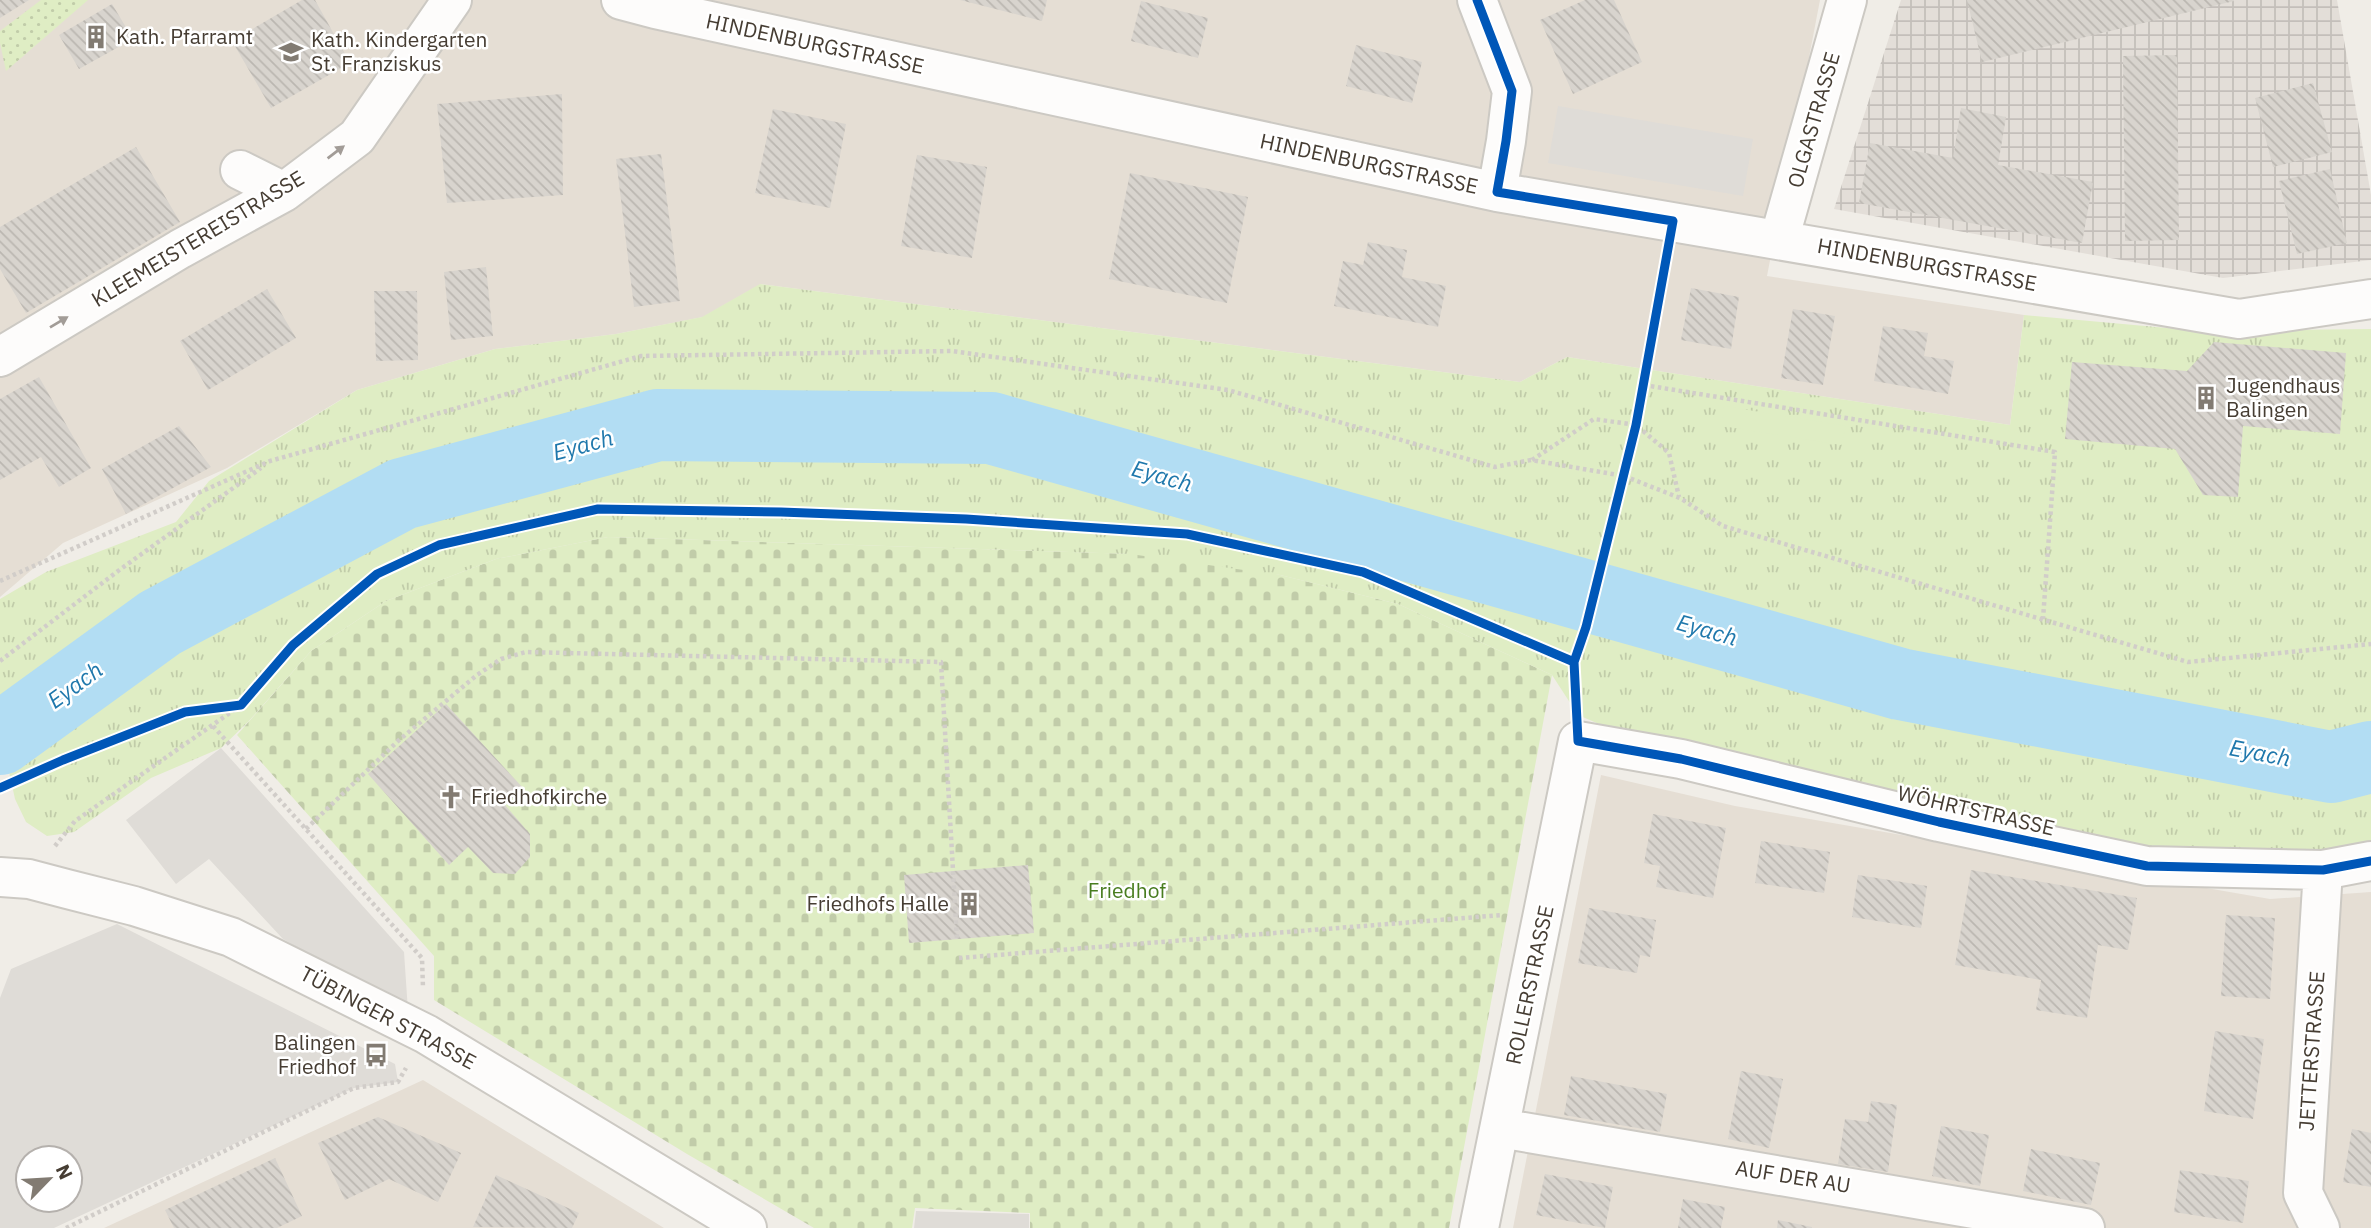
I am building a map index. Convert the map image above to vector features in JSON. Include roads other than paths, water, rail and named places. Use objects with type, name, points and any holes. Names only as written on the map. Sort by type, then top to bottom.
[{"type":"street","name":"KLEEMEISTEREISTRASSE","points":[[0,357],[180,249],[284,191],[357,137],[452,0]]},
{"type":"street","name":"HINDENBURGSTRASSE","points":[[621,0],[1497,192],[2239,319],[2371,299]]},
{"type":"street","points":[[1477,0],[1512,91],[1497,192]]},
{"type":"street","name":"OLGASTRASSE","points":[[1779,240],[1847,0]]},
{"type":"street","points":[[240,170],[284,191]]},
{"type":"street","name":"WÖHRTSTRASSE","points":[[1578,741],[1681,759],[1939,822],[2147,866],[2323,870],[2371,862]]},
{"type":"street","name":"ROLLERSTRASSE","points":[[1479,1228],[1578,741]]},
{"type":"street","name":"JETTERSTRASSE","points":[[2320,1228],[2303,1194],[2323,870]]},
{"type":"street","name":"TÜBINGER STRASSE","points":[[14,878],[134,906],[231,937],[426,1034],[747,1228]]},
{"type":"street","name":"AUF DER AU","points":[[1500,1128],[2085,1228]]},
{"type":"waterway","name":"Eyach","points":[[0,739],[160,623],[402,494],[658,425],[991,428],[1900,684],[2331,767],[2371,757]]},
{"type":"place","name":"Kath. Pfarramt","points":[[96,37]]},
{"type":"place","name":"Kath. Kindergarten St. Franziskus","points":[[291,52]]},
{"type":"place","name":"Jugendhaus Balingen","points":[[2206,398]]},
{"type":"place","name":"Friedhofkirche","points":[[451,797]]},
{"type":"place","name":"Friedhofs Halle","points":[[969,904]]},
{"type":"place","name":"Balingen Friedhof","points":[[376,1055]]},
{"type":"park label","name":"Friedhof","points":[[1127,891]]}]
